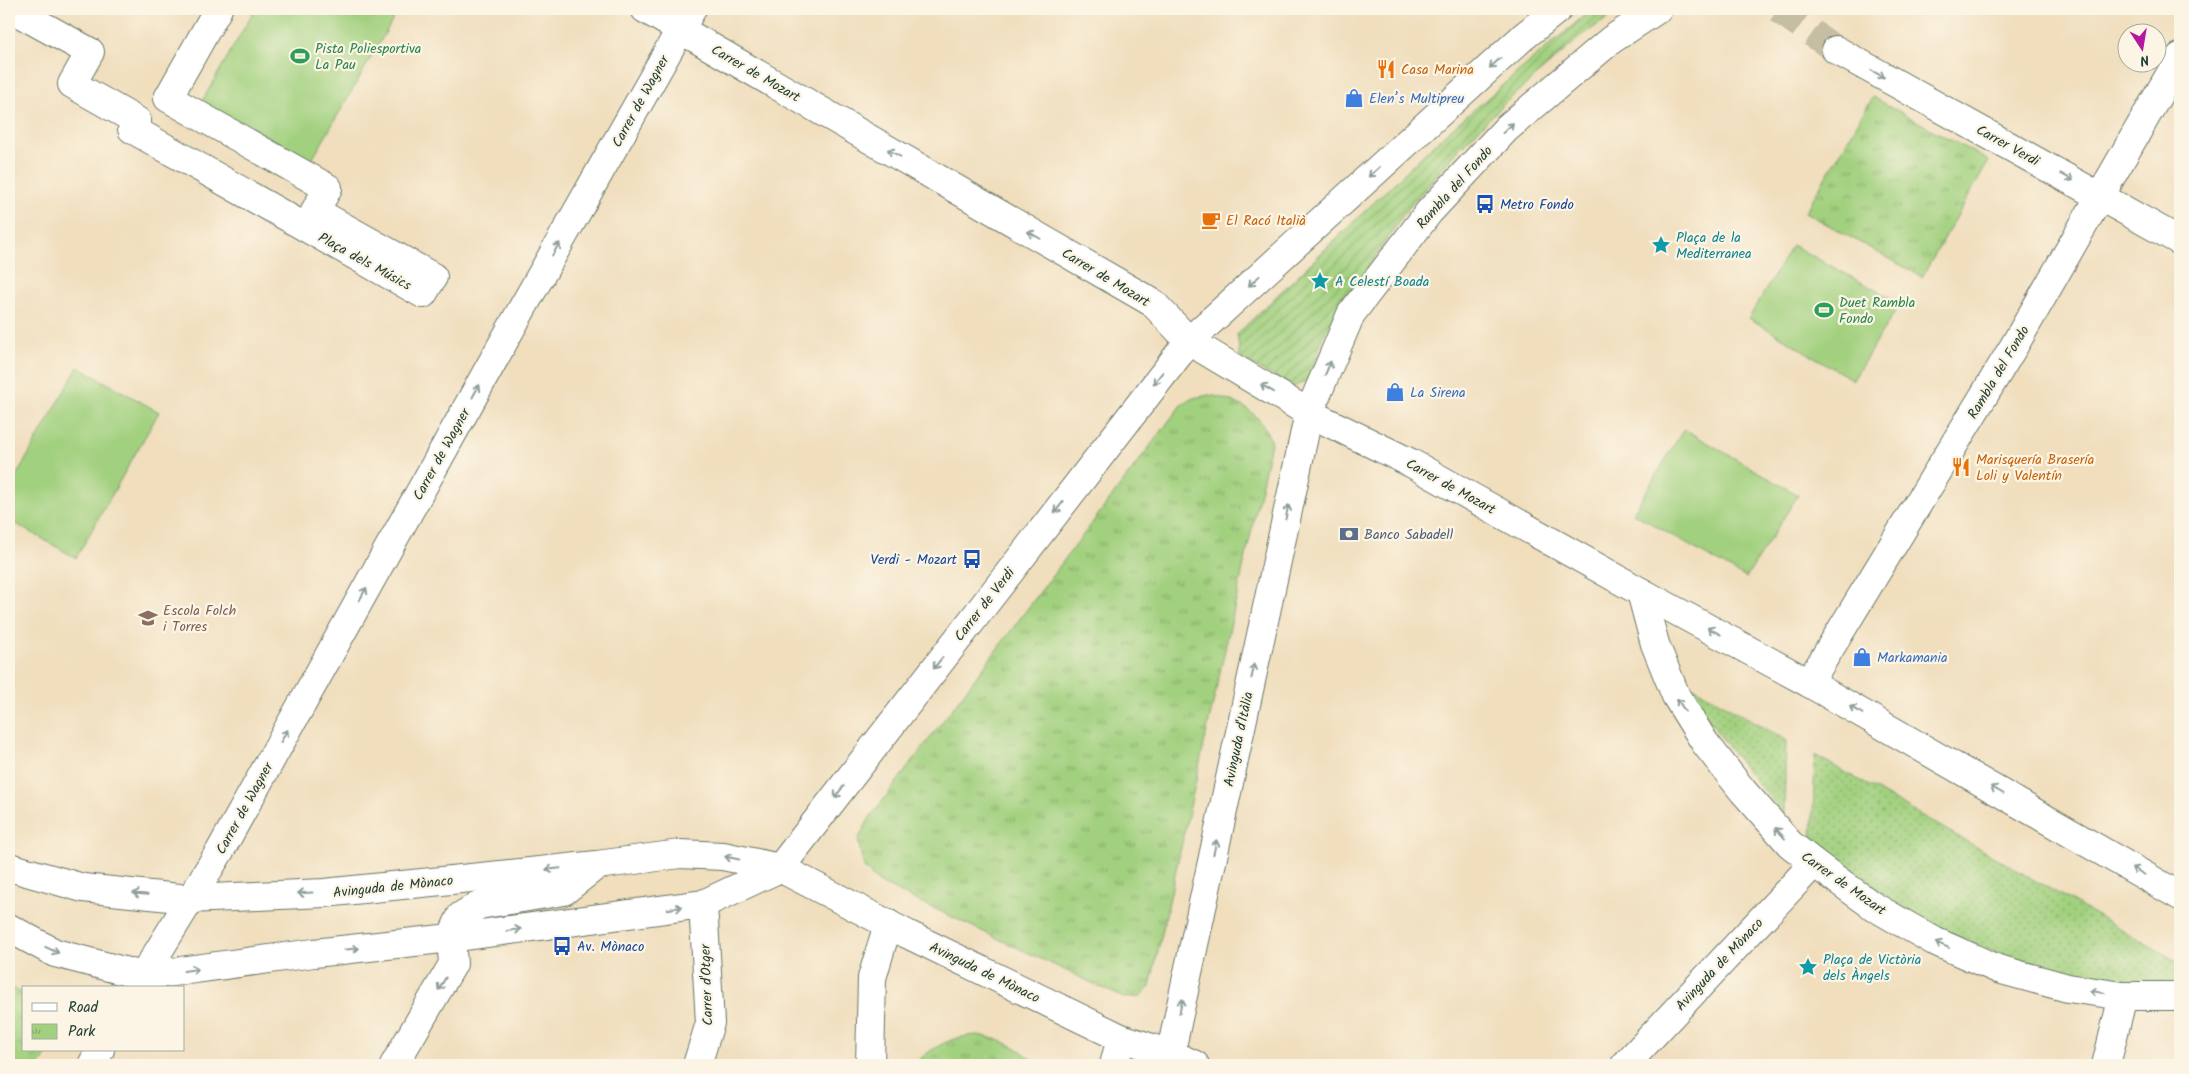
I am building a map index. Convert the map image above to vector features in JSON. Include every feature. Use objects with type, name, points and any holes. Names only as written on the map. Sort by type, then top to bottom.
[{"type":"street","name":"Plaça dels Músics","points":[[24,9],[21,14],[90,52],[72,84],[137,121],[132,129],[423,294],[433,277],[316,211],[328,188],[168,98],[218,9]]},
{"type":"street","name":"Carrer de Mozart","points":[[645,9],[687,18],[1152,303],[1189,340],[1309,413],[1411,463],[1809,683],[2180,896]]},
{"type":"street","points":[[1523,37],[1524,9]]},
{"type":"street","points":[[1189,340],[1523,37],[1558,9]]},
{"type":"street","name":"Rambla del Fondo","points":[[1309,413],[1351,314],[1429,212],[1506,129],[1611,40],[1658,9]]},
{"type":"street","name":"Carrer de Wagner","points":[[140,982],[224,843],[687,18]]},
{"type":"street","name":"Carrer Verdi","points":[[1836,50],[2180,241]]},
{"type":"street","name":"Rambla del Fondo","points":[[1809,683],[2014,346],[2180,57]]},
{"type":"street","name":"Carrer de Verdi","points":[[780,868],[1189,340]]},
{"type":"street","name":"Avinguda d'Itàlia","points":[[1169,1059],[1309,413]]},
{"type":"street","name":"Carrer de Mozart","points":[[1642,592],[1655,644],[1676,696],[1700,735],[1743,791],[1790,844],[1814,863],[1873,906],[1934,941],[1998,969],[2068,988],[2123,996],[2180,996]]},
{"type":"street","name":"Avinguda de Mònaco","points":[[9,867],[83,888],[189,899],[324,893],[597,865],[680,854],[723,856],[780,868],[888,924],[1121,1038],[1169,1059],[1195,1065]]},
{"type":"street","name":"Avinguda de Mònaco","points":[[1625,1065],[1814,863]]},
{"type":"street","points":[[394,1065],[453,964],[451,938],[461,916],[479,905],[564,891],[597,865]]},
{"type":"street","points":[[9,928],[55,953],[140,982],[314,953],[451,938],[703,904],[780,868]]},
{"type":"street","name":"Carrer d'Otger","points":[[697,1065],[710,1023],[703,904]]},
{"type":"street","points":[[870,1065],[872,978],[888,924]]},
{"type":"street","points":[[2106,1065],[2123,996]]},
{"type":"street","points":[[1114,1065],[1121,1038]]},
{"type":"street","points":[[92,1065],[99,1052]]},
{"type":"green space","name":"Pista Poliesportiva La Pau","points":[[255,9],[399,9],[309,165],[201,103]]},
{"type":"green space","points":[[1592,9],[1621,9],[1583,35],[1507,101],[1455,153],[1403,215],[1322,337],[1313,377],[1294,387],[1240,359],[1237,334],[1444,135]]},
{"type":"green space","points":[[1873,97],[1989,161],[1922,277],[1805,212]]},
{"type":"green space","name":"Duet Rambla Fondo","points":[[1792,245],[1900,303],[1853,380],[1749,318]]},
{"type":"green space","points":[[78,367],[159,412],[76,558],[9,520],[9,489]]},
{"type":"green space","points":[[1209,395],[1230,401],[1248,410],[1262,423],[1271,443],[1150,987],[1140,997],[1124,998],[880,883],[864,868],[858,840],[869,819],[1181,405],[1193,398]]},
{"type":"green space","points":[[1684,429],[1798,495],[1746,578],[1633,513]]},
{"type":"green space","points":[[1688,684],[1786,740],[1784,814],[1720,736]]},
{"type":"green space","points":[[1815,755],[2180,963],[2180,985],[2101,980],[2038,967],[1971,943],[1939,928],[1895,903],[1812,846]]},
{"type":"green space","points":[[9,986],[22,993],[22,1052],[48,1052],[40,1065],[9,1065]]},
{"type":"green space","points":[[978,1035],[1011,1045],[1037,1065],[914,1065],[935,1048],[951,1040]]},
{"type":"tunnel","points":[[1778,9],[1836,50]]},
{"type":"place","name":"Pista Poliesportiva La Pau","points":[[300,56]]},
{"type":"place","name":"Casa Marina","points":[[1386,69]]},
{"type":"place","name":"Elen’s Multipreu","points":[[1354,98]]},
{"type":"place","name":"Metro Fondo","points":[[1485,204]]},
{"type":"place","name":"El Racó Italià","points":[[1211,220]]},
{"type":"place","name":"Plaça de la Mediterranea","points":[[1661,245]]},
{"type":"place","name":"A Celestí Boada","points":[[1320,281]]},
{"type":"place","name":"Duet Rambla Fondo","points":[[1824,310]]},
{"type":"place","name":"La Sirena","points":[[1395,392]]},
{"type":"place","name":"Marisquería Brasería Loli y Valentín","points":[[1961,467]]},
{"type":"place","name":"Banco Sabadell","points":[[1349,534]]},
{"type":"place","name":"Verdi - Mozart","points":[[972,559]]},
{"type":"place","name":"Escola Folch i Torres","points":[[148,618]]},
{"type":"place","name":"Markamania","points":[[1862,657]]},
{"type":"place","name":"Av. Mònaco","points":[[562,946]]},
{"type":"place","name":"Plaça de Victòria dels Àngels","points":[[1808,967]]}]
